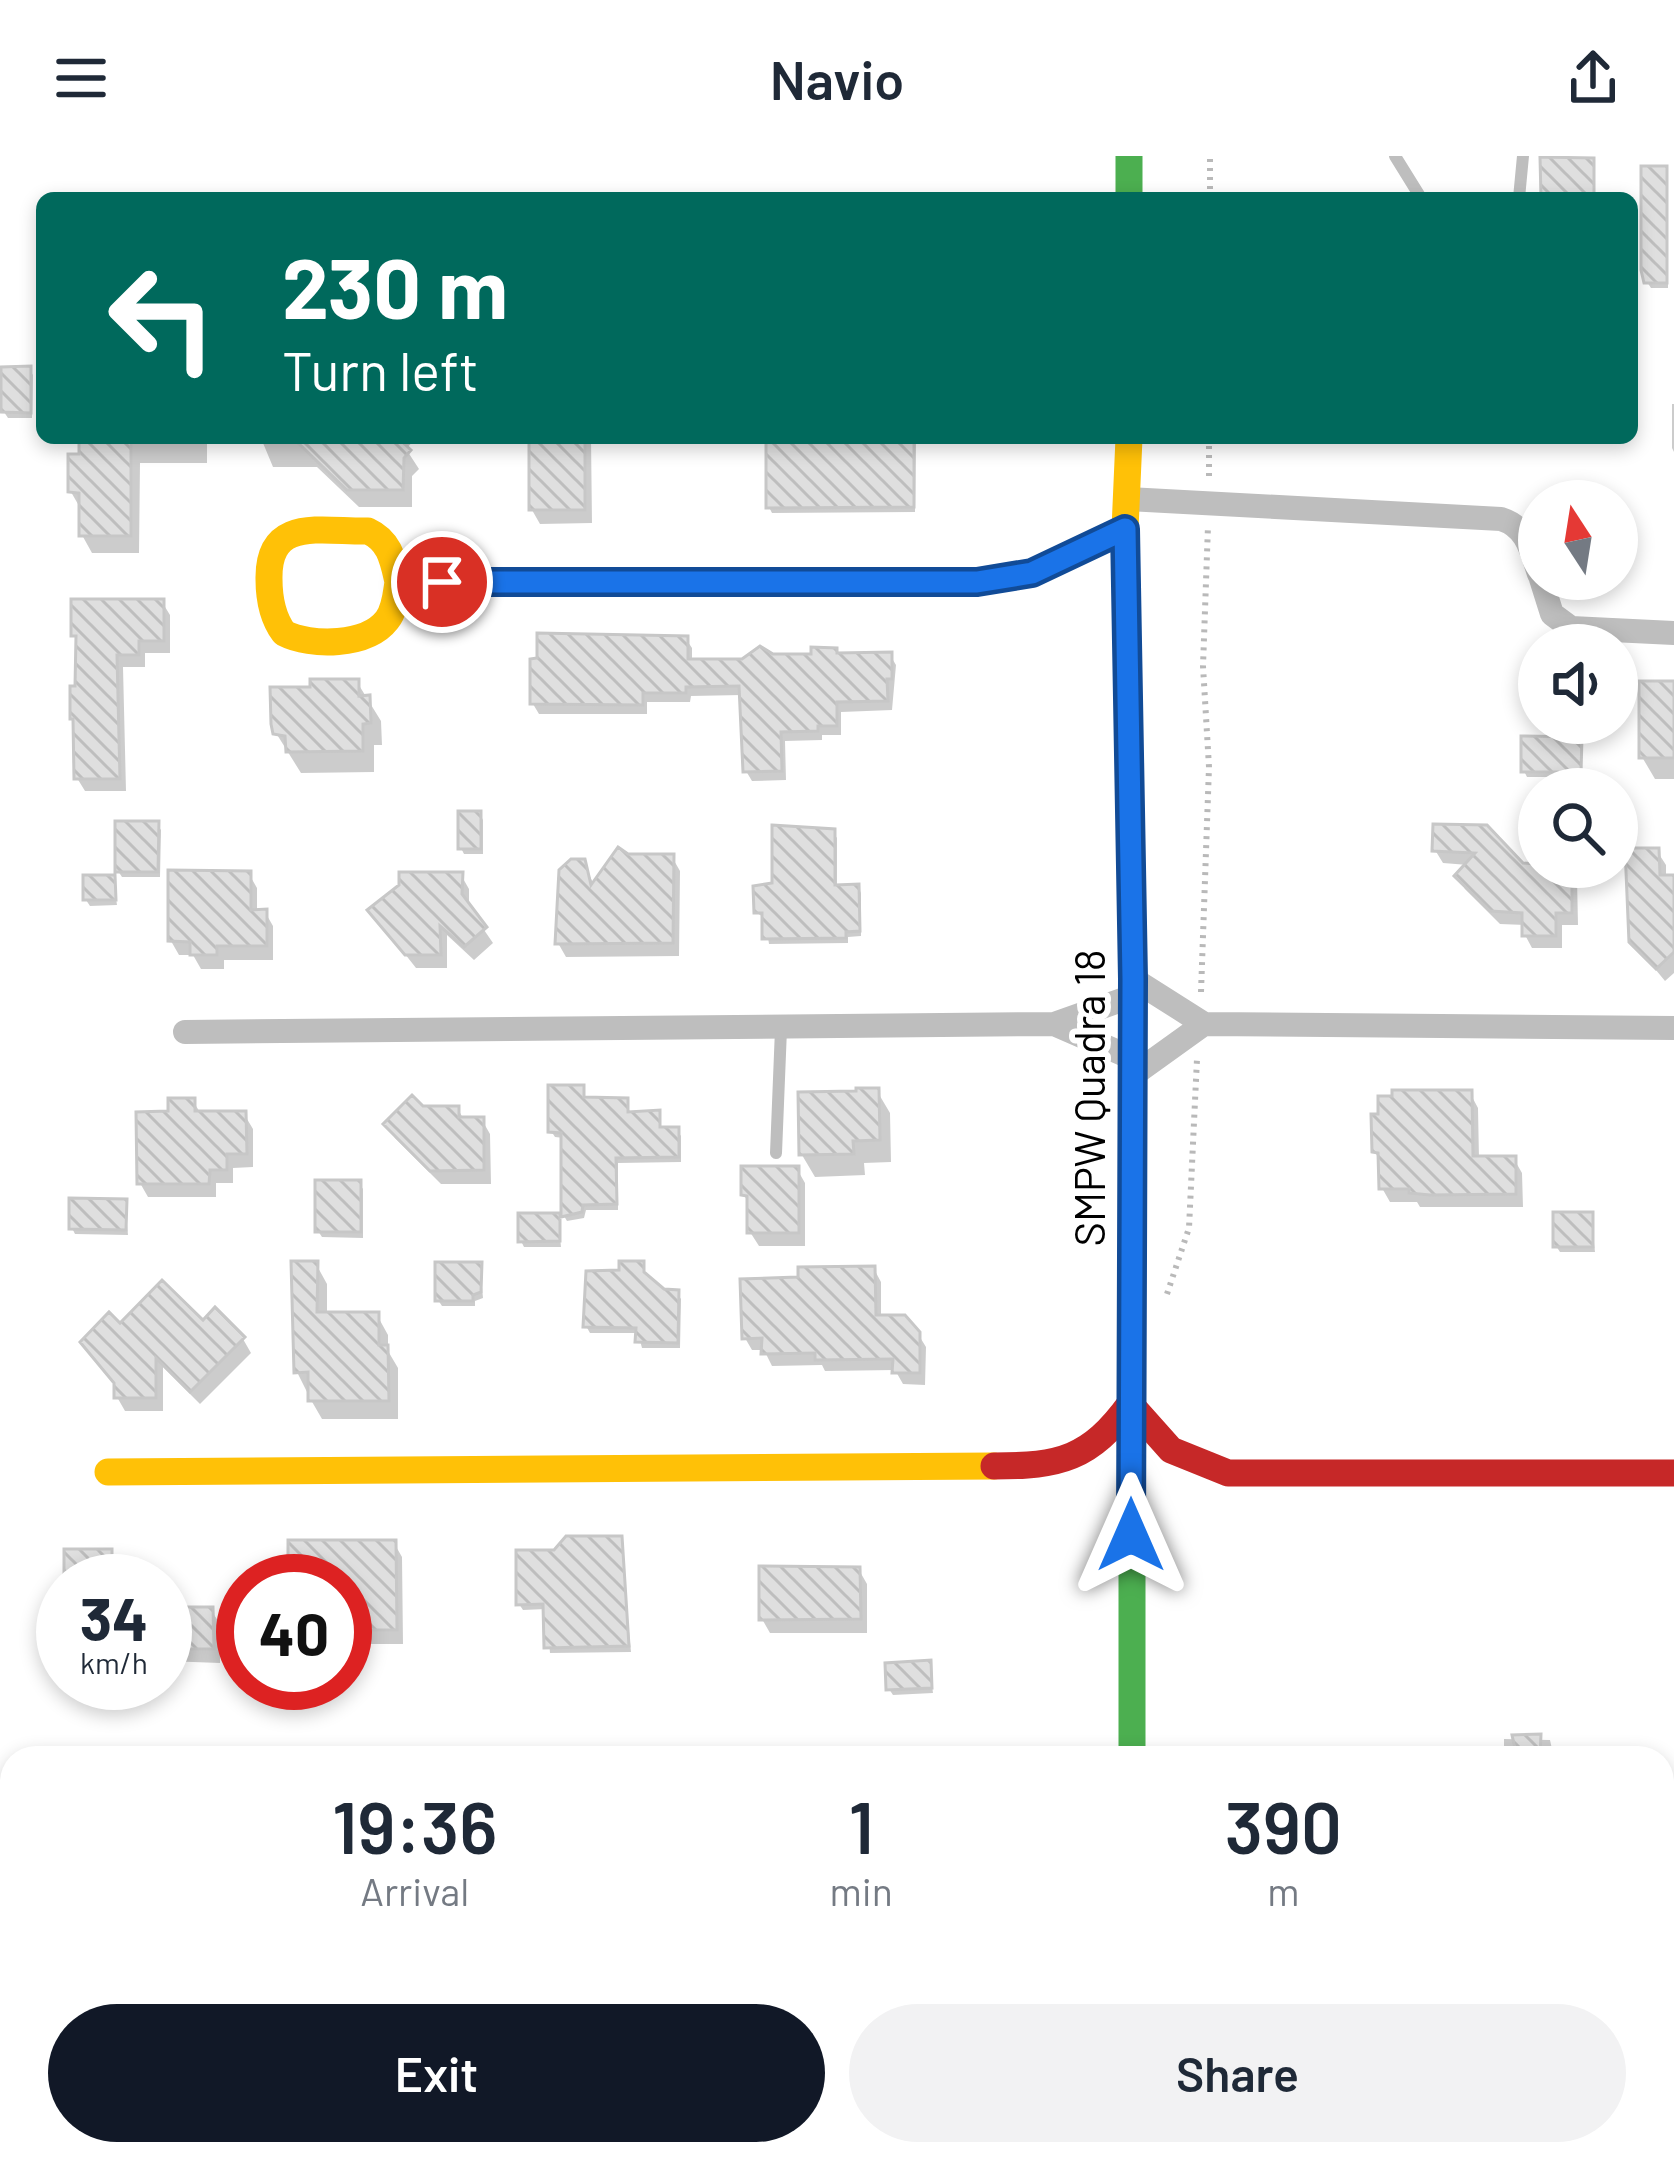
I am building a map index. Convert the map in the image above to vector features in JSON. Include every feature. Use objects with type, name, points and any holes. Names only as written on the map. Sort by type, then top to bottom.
[{"type":"street","points":[[1129,156],[1129,192]]},
{"type":"street","name":"SMPW Quadra 18","points":[[1129,444],[1125,529],[1133,987],[1132,1746]]},
{"type":"street","points":[[1129,499],[1501,518],[1518,528]]},
{"type":"street","points":[[398,582],[977,582],[1032,573],[1125,529]]},
{"type":"street","points":[[368,531],[387,545],[398,582],[391,615],[374,631],[352,639],[297,639],[282,632],[273,616],[270,555],[289,532],[368,531]]},
{"type":"street","points":[[1548,600],[1552,614],[1571,628],[1674,633]]},
{"type":"street","points":[[184,1032],[1054,1024],[1133,987],[1200,1024],[1674,1028]]},
{"type":"street","points":[[1054,1024],[1133,1067],[1200,1024]]},
{"type":"street","points":[[108,1472],[1039,1466],[1093,1450],[1104,1442],[1130,1403],[1153,1436],[1178,1458],[1228,1474],[1674,1473]]},
{"type":"lane","points":[[1395,156],[1417,192]]},
{"type":"lane","points":[[1520,192],[1523,156]]},
{"type":"lane","points":[[776,1153],[781,1029]]},
{"type":"path","points":[[1210,156],[1210,192]]},
{"type":"path","points":[[1166,1296],[1189,1228],[1200,1024],[1208,767],[1203,666],[1209,444]]},
{"type":"building","points":[[1540,157],[1594,158],[1594,192],[1541,192]]},
{"type":"building","points":[[1641,166],[1667,166],[1667,283],[1644,283],[1641,270]]},
{"type":"building","points":[[31,366],[31,413],[1,412],[1,367]]},
{"type":"building","points":[[79,444],[131,444],[131,536],[79,536],[79,493],[68,492],[68,454],[79,454]]},
{"type":"building","points":[[299,444],[404,444],[411,450],[404,458],[403,490],[347,490]]},
{"type":"building","points":[[529,444],[585,444],[585,510],[529,510]]},
{"type":"building","points":[[766,444],[914,444],[914,507],[766,508]]},
{"type":"building","points":[[71,599],[164,599],[164,641],[139,641],[139,655],[117,655],[120,779],[74,779],[70,686],[75,686],[76,636],[71,636]]},
{"type":"building","points":[[537,633],[688,636],[688,659],[742,659],[760,646],[773,654],[811,654],[811,647],[837,648],[837,653],[892,652],[892,679],[887,679],[888,701],[837,702],[837,726],[781,732],[782,771],[743,772],[739,686],[643,693],[643,705],[530,704],[530,659],[537,658]]},
{"type":"building","points":[[310,679],[359,679],[359,696],[370,695],[371,723],[363,724],[363,751],[286,752],[285,736],[273,734],[270,687],[310,687]]},
{"type":"building","points":[[1639,681],[1674,681],[1674,758],[1639,758]]},
{"type":"building","points":[[1521,744],[1582,744],[1581,768],[1521,768]]},
{"type":"building","points":[[458,811],[481,811],[481,849],[458,849]]},
{"type":"building","points":[[115,821],[159,821],[158,872],[115,872]]},
{"type":"building","points":[[1433,824],[1487,825],[1518,858],[1518,888],[1572,888],[1572,913],[1556,913],[1556,936],[1522,936],[1522,913],[1490,911],[1454,876],[1475,853],[1432,851]]},
{"type":"building","points":[[772,825],[835,829],[835,885],[859,884],[860,931],[846,932],[846,938],[762,939],[762,913],[754,913],[753,886],[772,883]]},
{"type":"building","points":[[618,847],[628,854],[674,854],[673,943],[555,944],[559,870],[571,859],[585,859],[591,885]]},
{"type":"building","points":[[1638,848],[1659,848],[1660,875],[1674,875],[1674,952],[1656,969],[1629,942],[1627,888],[1638,888]]},
{"type":"building","points":[[168,870],[251,871],[251,910],[267,909],[267,946],[217,946],[217,955],[190,955],[190,942],[168,941]]},
{"type":"building","points":[[399,872],[463,872],[462,894],[487,927],[464,947],[440,926],[441,955],[405,955],[367,910],[399,885]]},
{"type":"building","points":[[83,875],[115,875],[116,900],[83,900]]},
{"type":"building","points":[[548,1085],[584,1085],[584,1097],[628,1098],[628,1112],[660,1110],[660,1127],[679,1127],[679,1157],[616,1158],[617,1204],[583,1205],[582,1212],[561,1217],[561,1133],[548,1132]]},
{"type":"building","points":[[879,1088],[880,1140],[853,1141],[854,1154],[799,1155],[798,1092]]},
{"type":"building","points":[[1392,1090],[1472,1090],[1473,1156],[1516,1156],[1516,1194],[1430,1195],[1379,1189],[1371,1114],[1378,1114],[1378,1096],[1392,1096]]},
{"type":"building","points":[[412,1095],[423,1106],[459,1106],[459,1117],[484,1117],[484,1170],[430,1171],[383,1124]]},
{"type":"building","points":[[168,1098],[195,1098],[195,1111],[246,1111],[247,1154],[227,1154],[227,1170],[210,1170],[209,1184],[137,1184],[136,1112],[168,1111]]},
{"type":"building","points":[[741,1166],[799,1166],[799,1233],[747,1233]]},
{"type":"building","points":[[315,1180],[361,1180],[361,1232],[315,1232]]},
{"type":"building","points":[[69,1198],[127,1199],[126,1230],[69,1229]]},
{"type":"building","points":[[1553,1212],[1593,1212],[1593,1247],[1553,1247]]},
{"type":"building","points":[[518,1213],[560,1213],[560,1241],[518,1242]]},
{"type":"building","points":[[291,1261],[318,1261],[317,1312],[379,1312],[379,1345],[388,1345],[389,1401],[308,1401],[308,1372],[294,1373]]},
{"type":"building","points":[[619,1261],[644,1261],[644,1272],[664,1289],[679,1290],[678,1343],[635,1342],[636,1328],[583,1327],[586,1271],[619,1270]]},
{"type":"building","points":[[435,1262],[482,1262],[481,1292],[473,1295],[473,1301],[435,1301]]},
{"type":"building","points":[[875,1266],[876,1315],[905,1315],[920,1332],[920,1373],[892,1373],[893,1359],[815,1360],[815,1353],[761,1354],[762,1338],[742,1339],[740,1279],[798,1277],[798,1267]]},
{"type":"building","points":[[162,1280],[203,1320],[215,1307],[245,1337],[190,1392],[156,1358],[156,1398],[114,1398],[114,1383],[80,1342],[109,1312],[120,1323]]},
{"type":"building","points":[[566,1536],[622,1536],[629,1646],[544,1648],[543,1604],[516,1605],[516,1550],[554,1550]]},
{"type":"building","points":[[288,1540],[396,1540],[397,1630],[372,1630],[372,1554],[288,1554]]},
{"type":"building","points":[[64,1549],[112,1549],[112,1554],[64,1554]]},
{"type":"building","points":[[759,1566],[860,1567],[861,1619],[759,1620]]},
{"type":"building","points":[[192,1607],[213,1607],[214,1649],[192,1649]]},
{"type":"building","points":[[931,1660],[932,1688],[886,1690],[885,1663]]},
{"type":"building","points":[[1541,1734],[1540,1746],[1514,1746],[1512,1735]]},
{"type":"traffic: fast","points":[[1129,156],[1129,192]]},
{"type":"traffic: fast","points":[[1132,943],[1132,1746]]},
{"type":"traffic: slow","points":[[1129,444],[1125,529],[1132,943]]},
{"type":"traffic: slow","points":[[398,582],[389,552],[368,531],[301,532],[288,536],[271,559],[272,608],[284,633],[323,642],[353,639],[378,629],[392,612],[398,582],[704,582]]},
{"type":"traffic: slow","points":[[108,1472],[994,1466]]},
{"type":"traffic: jam","points":[[704,582],[977,582],[1032,573],[1125,529]]},
{"type":"traffic: jam","points":[[994,1466],[1072,1456],[1101,1437],[1130,1404],[1171,1450],[1228,1473],[1674,1473]]},
{"type":"route","points":[[442,582],[977,582],[1032,573],[1125,529],[1133,979],[1131,1535]]}]
